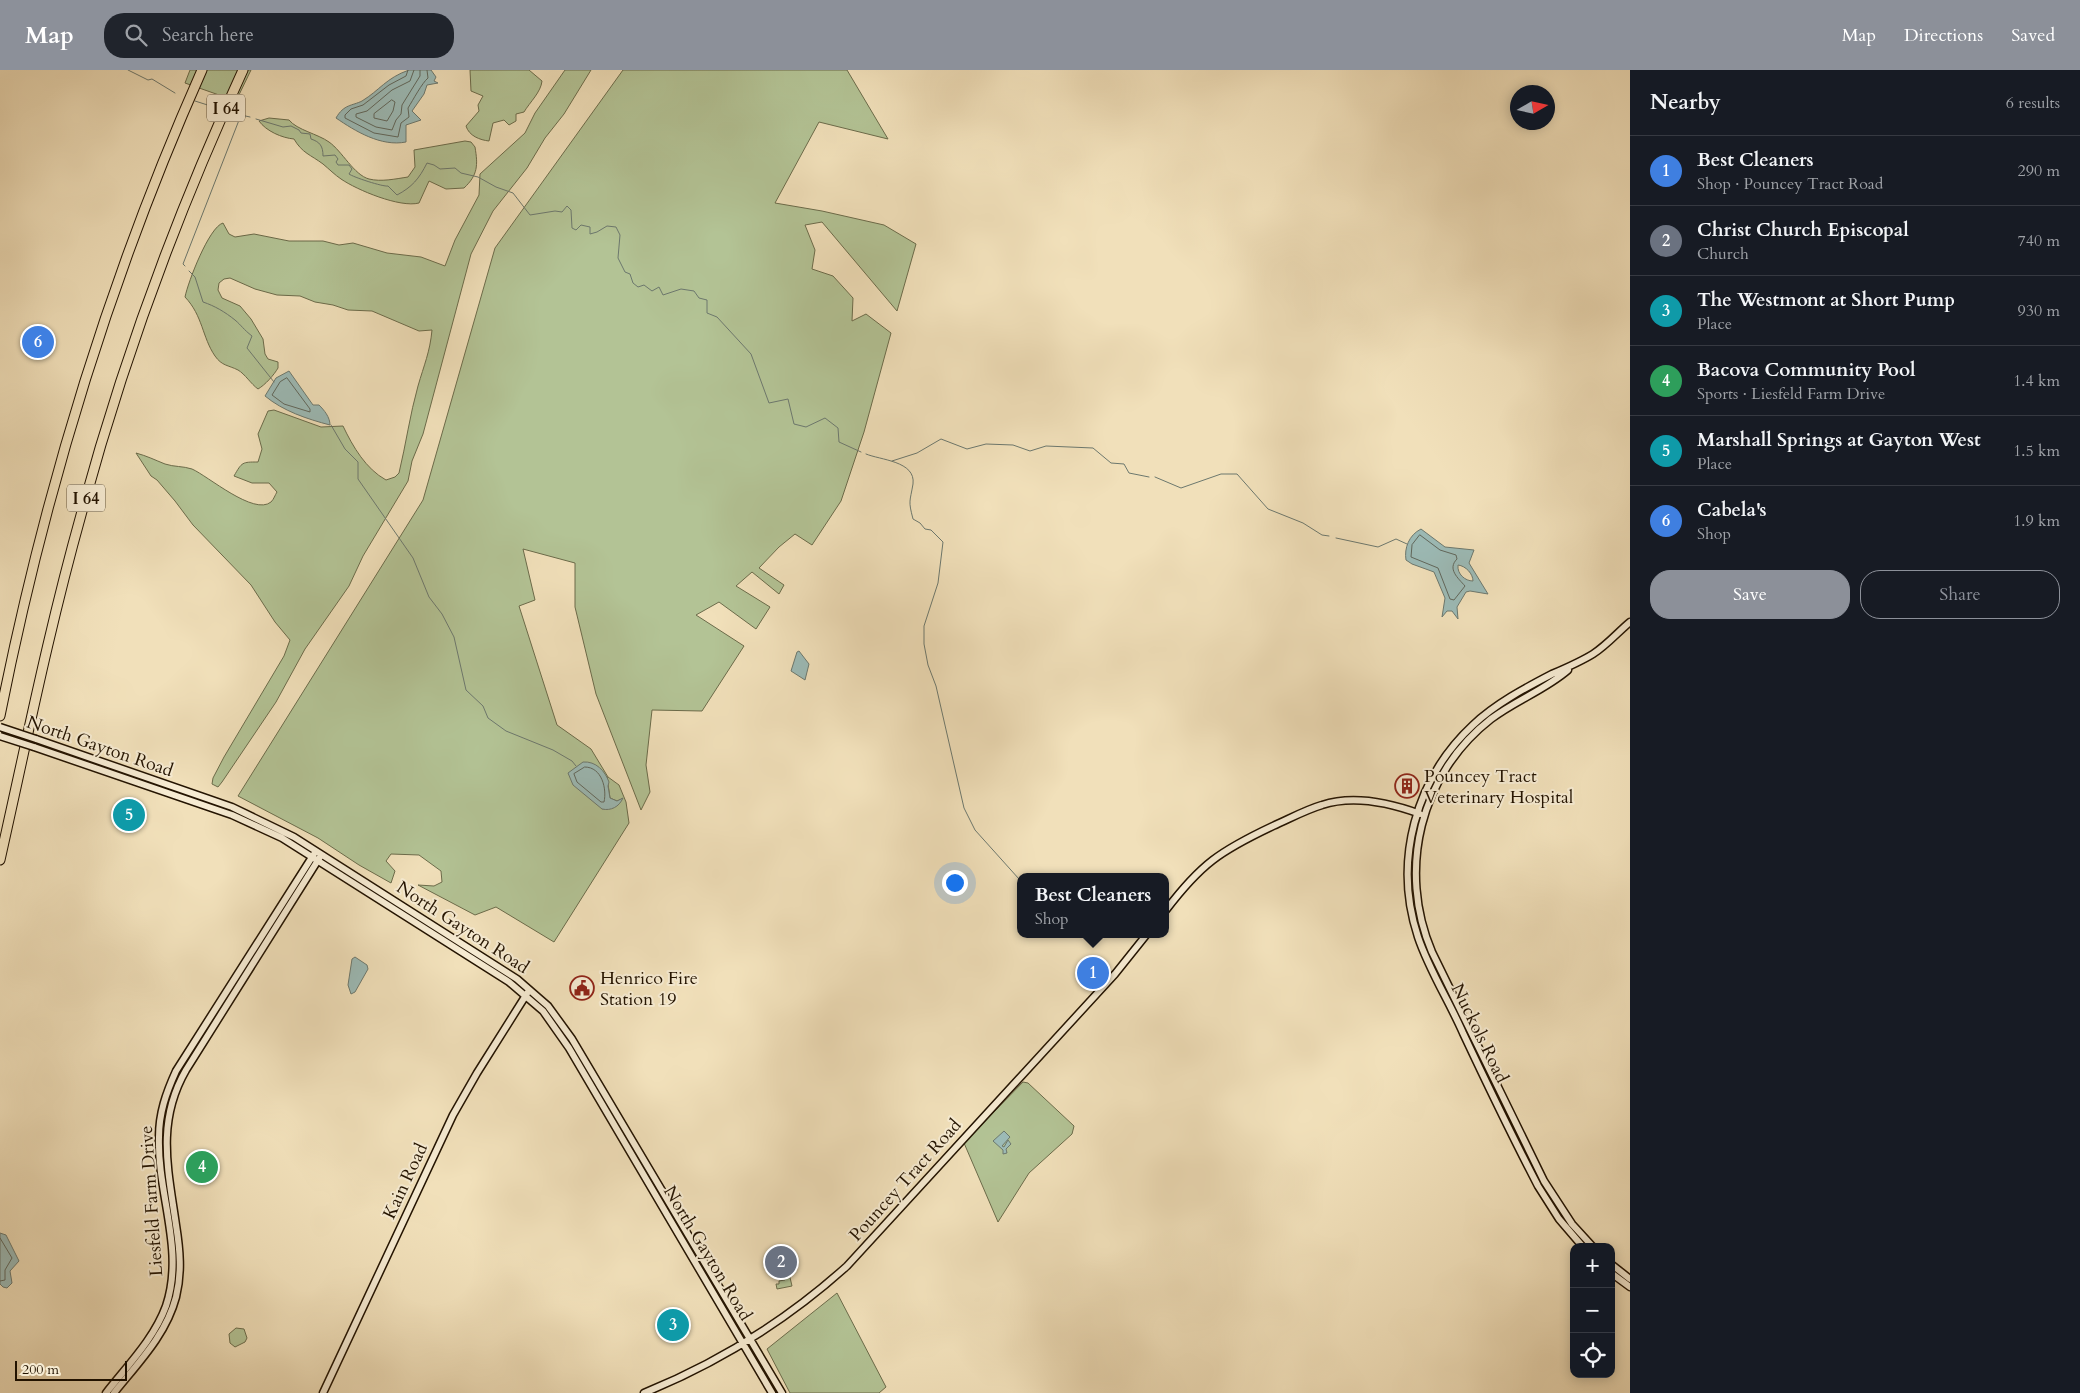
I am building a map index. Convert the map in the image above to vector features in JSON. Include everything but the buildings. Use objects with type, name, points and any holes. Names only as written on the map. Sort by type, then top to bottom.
[{"type":"highway","name":"I 64","points":[[0,716],[34,560],[81,391],[143,213],[202,70]]},
{"type":"highway","name":"I 64","points":[[0,860],[58,603],[107,425],[142,320],[178,222],[243,70]]},
{"type":"main road","points":[[1169,906],[1185,885],[1212,858],[1237,843],[1320,805],[1363,801],[1384,804],[1420,814],[1446,768],[1472,736],[1497,715],[1554,682],[1574,664],[1594,654],[1630,622]]},
{"type":"main road","name":"North Gayton Road","points":[[0,727],[238,810],[270,824],[505,971],[528,992],[548,1006],[564,1028],[782,1393]]},
{"type":"main road","name":"North Gayton Road","points":[[0,736],[232,815],[317,855]]},
{"type":"main road","name":"Nuckols Road","points":[[1420,814],[1410,845],[1408,884],[1413,918],[1423,950],[1538,1186],[1559,1218],[1580,1243]]},
{"type":"main road","name":"Nuckols Road","points":[[1420,814],[1415,880],[1420,917],[1428,942],[1544,1181],[1572,1224],[1589,1243]]},
{"type":"main road","name":"Liesfeld Farm Drive","points":[[106,1393],[154,1330],[164,1311],[171,1285],[173,1257],[159,1146],[161,1116],[167,1092],[176,1071],[317,855]]},
{"type":"main road","name":"Liesfeld Farm Drive","points":[[114,1393],[159,1335],[170,1313],[178,1288],[180,1257],[166,1144],[166,1124],[174,1093],[186,1070],[317,855]]},
{"type":"main road","name":"Pouncey Tract Road","points":[[644,1393],[698,1370],[751,1340],[815,1295],[862,1251],[910,1195],[1115,974],[1144,938]]},
{"type":"main road","name":"North Gayton Road","points":[[528,992],[562,1036],[772,1393]]},
{"type":"main road","name":"Kain Road","points":[[323,1393],[453,1115],[528,992]]},
{"type":"main road","points":[[1615,1267],[1630,1279]]},
{"type":"main road","points":[[1615,1276],[1630,1287]]},
{"type":"green space","points":[[190,70],[251,70],[236,101],[185,83]]},
{"type":"green space","points":[[470,70],[529,70],[542,81],[537,93],[524,112],[516,114],[516,121],[509,125],[504,120],[493,123],[489,141],[475,137],[466,126],[479,111],[478,105],[483,96],[471,91]]},
{"type":"green space","points":[[565,70],[591,70],[527,168],[493,211],[471,254],[423,434],[412,461],[408,481],[363,556],[349,586],[305,649],[276,702],[218,787],[212,784],[213,778],[284,656],[290,640],[275,622],[251,585],[193,525],[157,480],[151,476],[136,453],[165,464],[192,469],[243,500],[263,505],[271,502],[277,492],[269,483],[252,483],[234,476],[243,464],[258,462],[262,449],[258,434],[268,411],[274,410],[321,427],[343,426],[351,442],[372,470],[386,480],[395,477],[399,473],[432,330],[419,331],[372,311],[348,310],[315,302],[300,296],[277,295],[255,289],[230,278],[224,279],[219,283],[218,290],[222,298],[240,306],[251,319],[263,339],[265,354],[268,359],[278,362],[278,368],[274,374],[258,389],[241,372],[223,364],[218,359],[207,341],[199,319],[185,297],[200,256],[212,234],[223,223],[229,234],[235,237],[254,234],[289,241],[323,241],[339,245],[353,243],[387,253],[421,257],[445,266],[455,240],[479,195],[480,174],[525,133],[535,113]]},
{"type":"green space","points":[[623,70],[847,70],[888,139],[819,122],[775,203],[884,225],[916,244],[897,311],[822,222],[805,225],[815,250],[812,269],[833,276],[853,298],[852,321],[866,314],[891,333],[864,432],[841,501],[812,545],[795,534],[779,547],[759,568],[784,585],[779,594],[752,572],[736,586],[770,607],[756,629],[719,602],[696,615],[744,646],[702,711],[652,710],[646,765],[650,792],[641,810],[596,694],[575,607],[575,563],[523,549],[535,600],[519,606],[557,725],[591,749],[608,777],[619,785],[626,802],[629,823],[554,942],[496,907],[475,915],[418,885],[434,886],[442,882],[441,871],[419,855],[391,854],[386,861],[395,871],[391,883],[318,838],[238,796],[423,500],[495,248]],"holes":[[[607,777],[610,798],[617,801],[622,799],[602,809]]]},
{"type":"green space","points":[[269,118],[289,120],[297,127],[329,142],[358,173],[369,179],[383,180],[408,177],[415,167],[414,150],[465,141],[471,142],[475,147],[476,169],[472,179],[464,188],[446,189],[429,181],[419,203],[411,204],[390,201],[348,183],[304,151],[294,139],[275,133],[259,121]]},
{"type":"green space","points":[[1023,1082],[1028,1083],[1074,1126],[1072,1134],[1029,1173],[998,1222],[964,1143]]},
{"type":"green space","points":[[788,1269],[792,1286],[777,1289],[776,1284],[779,1284],[779,1281],[785,1280],[783,1272]]},
{"type":"green space","points":[[837,1293],[886,1387],[879,1393],[790,1393],[767,1349]]},
{"type":"green space","points":[[236,1328],[244,1329],[247,1338],[245,1342],[235,1347],[230,1343],[229,1334]]},
{"type":"water","points":[[409,70],[431,70],[436,77],[434,81],[438,83],[427,85],[424,94],[412,111],[421,120],[406,125],[406,142],[387,142],[369,137],[336,118],[345,108],[362,101],[389,80]]},
{"type":"water","points":[[289,371],[313,405],[319,405],[325,411],[330,425],[296,414],[265,396],[276,378]]},
{"type":"water","points":[[1421,529],[1445,547],[1474,550],[1469,563],[1488,594],[1466,592],[1457,607],[1458,619],[1452,611],[1447,611],[1442,617],[1445,598],[1434,572],[1406,560],[1408,542]],"holes":[[[1458,565],[1468,571],[1473,581],[1467,580],[1460,574]]]},
{"type":"water","points":[[799,651],[809,664],[805,680],[791,671]]},
{"type":"water","points":[[583,762],[596,765],[605,774],[609,782],[610,798],[617,801],[623,798],[617,806],[602,809],[573,785],[568,773]]},
{"type":"water","points":[[355,957],[367,965],[368,969],[355,992],[351,994],[348,985],[352,959]]},
{"type":"water","points":[[1004,1131],[1010,1137],[1002,1146],[1004,1147],[1008,1140],[1011,1144],[1006,1149],[1007,1153],[1003,1154],[1003,1150],[993,1141]]},
{"type":"water","points":[[204,1159],[205,1163],[210,1164],[213,1172],[208,1173],[206,1165],[207,1173],[198,1175],[197,1160]]},
{"type":"water","points":[[0,1233],[6,1235],[19,1261],[10,1271],[12,1283],[7,1288],[0,1284]]},
{"type":"waterway","points":[[128,70],[148,80],[152,79],[175,93]]},
{"type":"waterway","points":[[195,101],[217,108]]},
{"type":"waterway","points":[[185,266],[183,264],[241,115],[250,117]]},
{"type":"waterway","points":[[256,119],[283,127],[291,126],[301,133],[310,134],[311,139],[320,145],[323,156],[335,155],[338,159],[336,162],[338,165],[349,165],[352,169],[349,174],[388,186],[397,195],[415,182],[427,163],[440,169],[455,168],[461,173],[478,177],[496,187],[513,193],[530,215],[555,211],[562,212],[567,206],[571,210],[572,228],[576,230],[581,225],[590,227],[590,234],[607,226],[616,227],[620,235],[618,258],[625,272],[630,274],[633,283],[638,287],[644,285],[652,291],[659,287],[663,295],[681,289],[694,291],[699,298],[707,300],[707,313],[717,317],[751,354],[769,403],[788,399],[794,424],[806,427],[825,418],[838,428],[839,442],[861,452]]},
{"type":"waterway","points":[[189,271],[195,277],[203,302],[227,314],[252,336],[247,348],[274,382]]},
{"type":"waterway","points":[[331,425],[345,449],[358,462],[358,479],[413,558],[429,597],[442,614],[454,637],[466,690],[483,706],[488,718],[506,731],[553,750],[572,761],[576,766]]},
{"type":"waterway","points":[[892,461],[917,453],[941,439],[967,449],[986,444],[1013,445],[1030,451],[1046,446],[1093,448],[1111,463],[1124,464],[1129,473],[1149,477]]},
{"type":"waterway","points":[[866,454],[896,463],[909,470],[913,484],[910,498],[913,519],[925,529],[931,530],[943,542],[938,583],[924,626],[924,644],[928,665],[936,686],[964,808],[975,830],[1017,877]]},
{"type":"waterway","points":[[1155,477],[1181,488],[1221,474],[1237,474],[1268,509],[1303,523],[1322,535],[1329,536]]},
{"type":"waterway","points":[[1336,538],[1378,547],[1396,539],[1407,544]]},
{"type":"place","name":"Cabela's","points":[[38,342]]},
{"type":"place","name":"Pouncey Tract Veterinary Hospital","points":[[1407,786]]},
{"type":"place","name":"Marshall Springs at Gayton West","points":[[129,815]]},
{"type":"place","name":"Best Cleaners","points":[[1093,973]]},
{"type":"place","name":"Henrico Fire Station 19","points":[[582,988]]},
{"type":"place","name":"Bacova Community Pool","points":[[202,1167]]},
{"type":"place","name":"Christ Church Episcopal","points":[[781,1262]]},
{"type":"place","name":"The Westmont at Short Pump","points":[[673,1325]]}]
